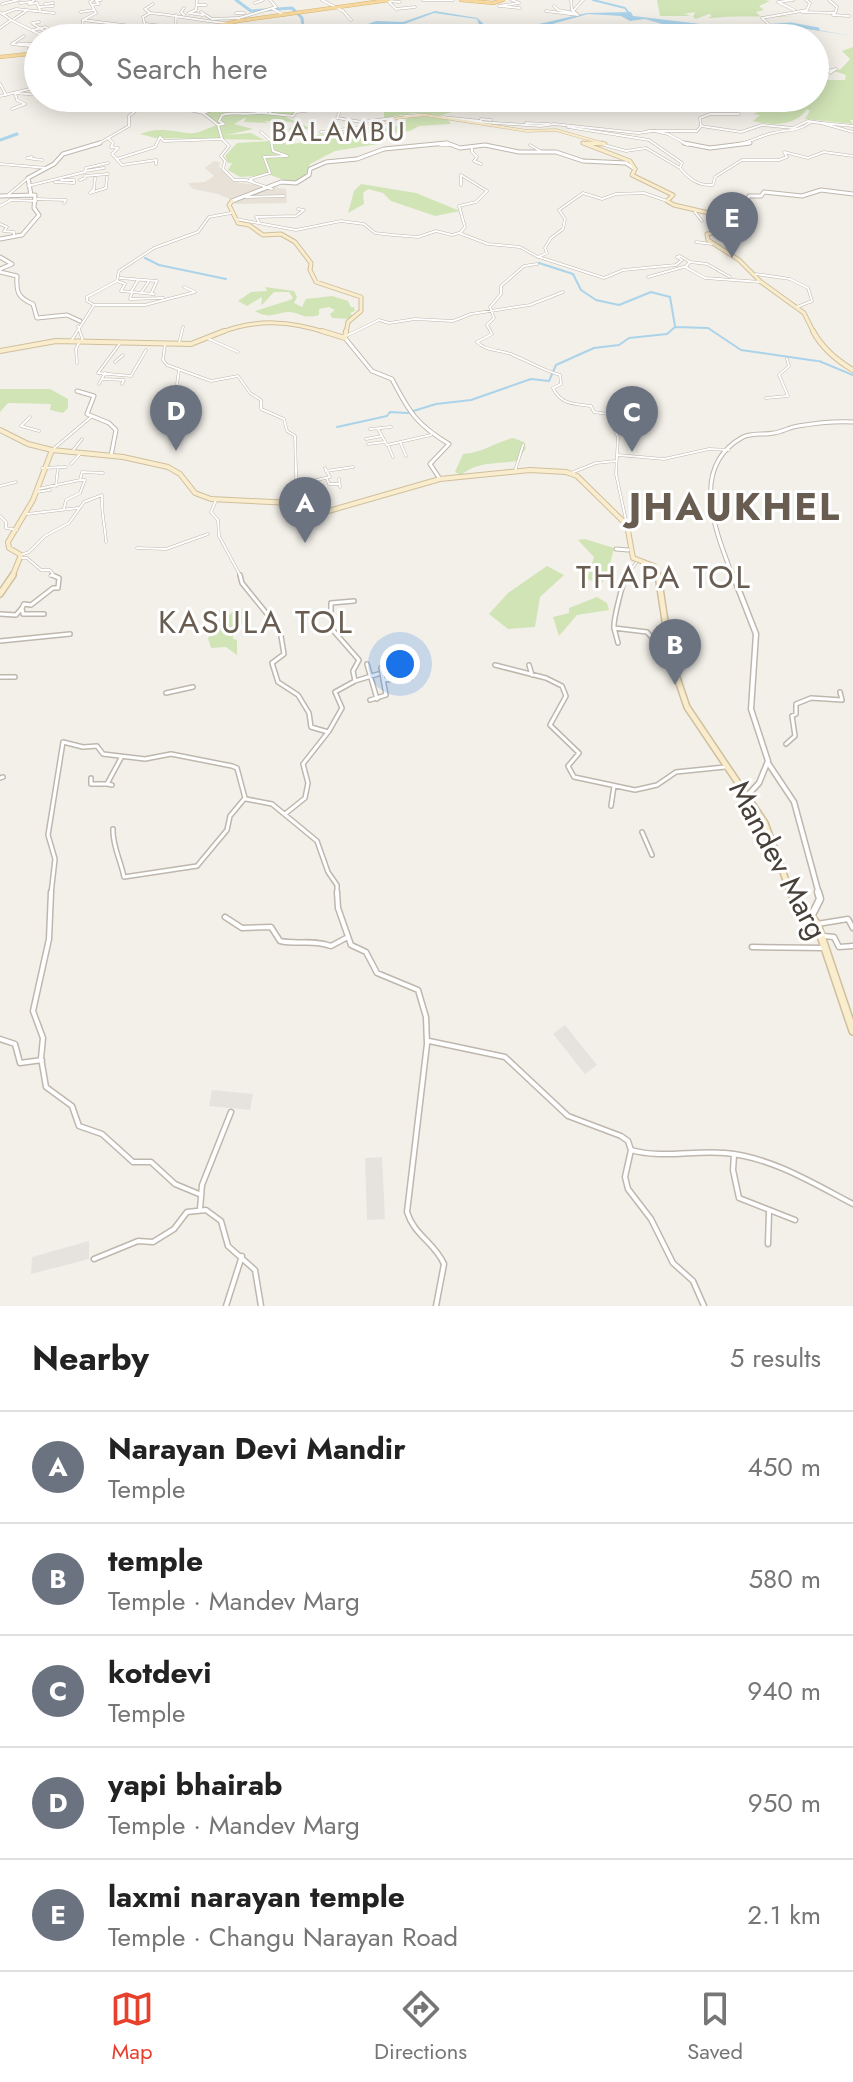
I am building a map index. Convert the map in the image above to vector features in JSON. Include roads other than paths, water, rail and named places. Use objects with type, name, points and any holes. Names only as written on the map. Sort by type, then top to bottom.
[{"type":"main road","points":[[461,0],[493,3],[503,0]]},
{"type":"main road","points":[[224,24],[237,18],[388,1]]},
{"type":"main road","points":[[0,57],[24,54]]},
{"type":"main road","points":[[379,125],[397,118],[421,115],[525,131],[551,130],[604,145]]},
{"type":"main road","points":[[604,145],[583,143],[630,161],[635,169],[632,175],[673,195],[667,201],[695,212],[724,215],[724,231],[707,234],[712,244],[797,307],[807,317],[815,336],[829,354],[853,370]]},
{"type":"main road","points":[[0,351],[71,341],[191,344],[238,325],[276,321],[294,322],[331,336],[346,337],[348,322],[361,311],[361,297],[316,282],[310,270],[311,263],[295,242],[281,234],[263,235],[236,219],[229,205],[232,201]]},
{"type":"main road","points":[[0,430],[28,444],[52,450],[111,456],[173,469],[198,495],[216,500],[297,506],[313,514],[440,479],[515,471],[571,473],[627,525]]},
{"type":"main road","points":[[0,594],[21,557],[8,546],[27,514],[42,468],[52,450]]},
{"type":"main road","name":"Mandev Marg","points":[[627,525],[628,550],[636,563],[654,566],[660,579],[671,660],[687,707],[767,828],[792,897],[812,915],[817,924],[853,1031]]},
{"type":"street","points":[[84,19],[96,14],[90,2],[93,0]]},
{"type":"street","points":[[92,5],[100,4],[96,1],[101,0]]},
{"type":"street","points":[[197,0],[190,14],[202,14],[215,21],[237,18]]},
{"type":"street","points":[[255,1],[261,0]]},
{"type":"street","points":[[270,0],[275,8],[287,14]]},
{"type":"street","points":[[322,0],[351,20]]},
{"type":"street","points":[[423,0],[453,0]]},
{"type":"street","points":[[512,0],[519,3],[499,6],[520,8]]},
{"type":"street","points":[[546,11],[578,15],[571,0]]},
{"type":"street","points":[[575,13],[576,5],[583,0]]},
{"type":"street","points":[[793,0],[778,2],[799,12],[849,16]]},
{"type":"street","points":[[770,24],[762,18],[807,10],[810,3],[806,0]]},
{"type":"street","points":[[829,0],[838,10],[829,14]]},
{"type":"street","points":[[1,13],[1,1],[32,1],[29,4],[37,3],[43,14],[54,13]]},
{"type":"street","points":[[388,1],[405,4]]},
{"type":"street","points":[[388,1],[396,9],[415,7]]},
{"type":"street","points":[[1,13],[14,9],[39,9],[45,4],[53,4]]},
{"type":"street","points":[[150,13],[145,10],[153,4]]},
{"type":"street","points":[[197,5],[206,5]]},
{"type":"street","points":[[554,6],[558,10],[575,13]]},
{"type":"street","points":[[184,8],[181,12],[193,21],[217,24],[245,13],[275,8]]},
{"type":"street","points":[[30,9],[39,9]]},
{"type":"street","points":[[234,9],[237,18]]},
{"type":"street","points":[[281,9],[287,14]]},
{"type":"street","points":[[81,12],[94,10]]},
{"type":"street","points":[[0,28],[26,11]]},
{"type":"street","points":[[1,13],[22,23],[34,21]]},
{"type":"street","points":[[146,24],[144,14],[184,15]]},
{"type":"street","points":[[175,24],[176,15]]},
{"type":"street","points":[[84,19],[125,24]]},
{"type":"street","points":[[83,24],[84,19]]},
{"type":"street","points":[[34,24],[39,22]]},
{"type":"street","points":[[7,24],[17,23]]},
{"type":"street","points":[[24,38],[12,44],[24,45]]},
{"type":"street","points":[[19,44],[24,43]]},
{"type":"street","points":[[0,84],[6,95]]},
{"type":"street","points":[[0,96],[24,91]]},
{"type":"street","points":[[16,93],[24,94]]},
{"type":"street","points":[[16,93],[17,100],[24,104]]},
{"type":"street","points":[[12,109],[24,104]]},
{"type":"street","points":[[10,200],[10,195],[28,178],[47,168],[63,154],[97,145],[128,127],[129,116],[134,112]]},
{"type":"street","points":[[198,112],[218,125],[222,139],[229,146],[221,156],[224,170],[234,180],[246,180],[272,189]]},
{"type":"street","points":[[218,125],[224,124],[219,119],[223,114],[236,112],[253,116],[268,112]]},
{"type":"street","points":[[268,112],[263,113],[293,116],[296,112]]},
{"type":"street","points":[[339,112],[337,118],[360,122],[421,115]]},
{"type":"street","points":[[701,126],[698,118],[708,114],[739,114]]},
{"type":"street","points":[[442,117],[541,126],[549,124]]},
{"type":"street","points":[[448,118],[491,120]]},
{"type":"street","points":[[568,127],[638,133],[697,131],[701,126],[716,125],[741,132],[762,125],[793,128],[808,121],[853,132]]},
{"type":"street","points":[[648,131],[668,134],[687,145],[710,148],[752,143],[768,134],[797,132],[807,122],[816,122]]},
{"type":"street","points":[[526,123],[649,140],[682,163],[680,168]]},
{"type":"street","points":[[821,123],[853,126]]},
{"type":"street","points":[[321,132],[379,125]]},
{"type":"street","points":[[257,186],[250,179],[270,173],[264,157],[287,156],[273,151],[271,141],[261,132]]},
{"type":"street","points":[[157,140],[160,137],[164,141],[222,139]]},
{"type":"street","points":[[108,138],[113,143],[111,147],[118,148],[112,154],[123,165],[156,160],[156,164]]},
{"type":"street","points":[[117,159],[155,147],[157,140]]},
{"type":"street","points":[[157,140],[170,145]]},
{"type":"street","points":[[246,197],[254,191],[272,189],[281,182],[298,183],[309,175],[310,169],[325,162],[363,158],[380,150],[447,143],[460,148],[472,146],[564,154],[585,161],[626,163],[635,169]]},
{"type":"street","points":[[530,145],[542,152]]},
{"type":"street","points":[[604,145],[626,151],[646,148],[680,168],[687,178],[711,186],[722,170],[742,160],[779,160],[787,157],[784,152],[808,158],[824,152],[853,156]]},
{"type":"street","points":[[472,146],[472,152],[477,157],[474,161],[481,164]]},
{"type":"street","points":[[564,154],[570,152]]},
{"type":"street","points":[[32,157],[27,158],[42,160]]},
{"type":"street","points":[[85,171],[86,168],[108,163]]},
{"type":"street","points":[[0,164],[47,168]]},
{"type":"street","points":[[28,186],[104,168]]},
{"type":"street","points":[[460,233],[465,227],[459,206],[476,202],[487,191],[461,175],[461,185]]},
{"type":"street","points":[[57,180],[78,181],[85,177],[108,176],[106,188],[90,193],[94,189],[95,178]]},
{"type":"street","points":[[28,178],[31,195],[37,200]]},
{"type":"street","points":[[713,221],[732,213],[737,203],[746,201],[749,196],[761,196],[764,192],[802,196],[821,190],[853,194]]},
{"type":"street","points":[[536,257],[547,253],[545,248],[551,238],[563,229],[565,219],[559,210],[583,193],[602,199],[610,194],[649,195],[667,201]]},
{"type":"street","points":[[0,196],[31,195]]},
{"type":"street","points":[[232,201],[246,197],[284,196]]},
{"type":"street","points":[[0,206],[10,200],[48,197],[66,200],[64,203]]},
{"type":"street","points":[[0,239],[27,231],[31,221],[39,215],[34,208],[37,200]]},
{"type":"street","points":[[298,204],[303,209]]},
{"type":"street","points":[[298,209],[303,209]]},
{"type":"street","points":[[259,222],[256,217],[296,216],[303,209]]},
{"type":"street","points":[[695,212],[702,221]]},
{"type":"street","points":[[118,280],[119,271],[152,249],[198,232],[209,217],[231,213]]},
{"type":"street","points":[[236,219],[301,230],[326,222],[350,222],[370,227],[377,233],[413,237],[438,231],[452,235],[460,233],[488,244],[520,247],[536,257],[561,261],[587,276],[617,276],[623,270],[676,265],[682,260],[678,256],[687,257],[690,262]]},
{"type":"street","points":[[0,224],[7,227],[4,231],[14,232],[15,236]]},
{"type":"street","points":[[696,242],[712,244]]},
{"type":"street","points":[[0,257],[12,264],[0,270]]},
{"type":"street","points":[[648,277],[687,266],[690,262]]},
{"type":"street","points":[[690,262],[707,264],[731,278]]},
{"type":"street","points":[[489,313],[501,294],[501,286],[524,266],[537,264]]},
{"type":"street","points":[[687,266],[689,271],[704,280],[731,278],[761,282]]},
{"type":"street","points":[[0,270],[17,276],[16,291],[21,299],[33,304],[37,318],[67,315],[80,321]]},
{"type":"street","points":[[756,274],[790,279],[808,288],[812,301],[797,307]]},
{"type":"street","points":[[118,280],[125,284],[121,291],[153,294],[157,281],[118,280],[87,297],[87,301],[94,305],[161,303],[195,292],[184,287]]},
{"type":"street","points":[[138,280],[129,298],[163,298]]},
{"type":"street","points":[[136,304],[149,281]]},
{"type":"street","points":[[440,479],[430,464],[449,444],[431,435],[410,413],[392,379],[372,371],[346,337],[361,331],[360,327],[382,319],[389,323],[415,319],[453,321],[471,314],[530,305],[563,292]]},
{"type":"street","points":[[71,341],[80,321],[94,305]]},
{"type":"street","points":[[489,313],[494,318],[487,325],[492,334],[478,340],[479,345],[512,354],[537,369],[560,375],[561,384],[553,388],[556,397],[567,405],[591,406],[594,412],[608,414],[618,437],[618,493],[627,512],[627,525]]},
{"type":"street","points":[[77,363],[76,349],[81,341],[78,326]]},
{"type":"street","points":[[179,343],[183,327]]},
{"type":"street","points":[[206,337],[238,352]]},
{"type":"street","points":[[121,342],[98,372],[131,376],[146,350]]},
{"type":"street","points":[[165,344],[164,363],[211,381],[238,376],[250,393],[261,400],[261,409],[284,419],[287,431],[295,436],[297,447],[294,477],[299,489],[297,506]]},
{"type":"street","points":[[115,362],[123,355]]},
{"type":"street","points":[[110,357],[118,358]]},
{"type":"street","points":[[766,398],[788,396],[779,375],[789,366],[787,359]]},
{"type":"street","points":[[177,384],[179,370]]},
{"type":"street","points":[[99,384],[105,373]]},
{"type":"street","points":[[102,379],[124,380],[122,384]]},
{"type":"street","points":[[77,391],[94,396],[94,402],[85,411],[116,430],[111,456]]},
{"type":"street","points":[[30,417],[21,426],[39,431]]},
{"type":"street","points":[[52,450],[91,417]]},
{"type":"street","points":[[812,915],[820,899],[797,810],[768,761],[751,709],[756,634],[711,517],[713,469],[718,458],[749,435],[777,433],[797,426],[825,425],[832,421],[853,422]]},
{"type":"street","points":[[370,429],[391,427]]},
{"type":"street","points":[[378,429],[393,457]]},
{"type":"street","points":[[366,439],[400,442],[431,435]]},
{"type":"street","points":[[368,444],[393,436]]},
{"type":"street","points":[[71,453],[82,439]]},
{"type":"street","points":[[400,442],[406,456]]},
{"type":"street","points":[[515,471],[523,445]]},
{"type":"street","points":[[617,455],[664,459],[709,449],[729,450]]},
{"type":"street","points":[[71,464],[80,454]]},
{"type":"street","points":[[571,473],[596,463],[616,461]]},
{"type":"street","points":[[342,462],[344,469]]},
{"type":"street","points":[[56,486],[58,467]]},
{"type":"street","points":[[42,468],[66,467]]},
{"type":"street","points":[[299,489],[318,479],[330,477],[326,470],[353,467]]},
{"type":"street","points":[[80,480],[82,472],[103,473]]},
{"type":"street","points":[[314,475],[318,479]]},
{"type":"street","points":[[326,478],[329,484],[339,484]]},
{"type":"street","points":[[37,491],[85,480],[80,493],[66,500],[64,508]]},
{"type":"street","points":[[0,486],[16,482]]},
{"type":"street","points":[[37,491],[50,490]]},
{"type":"street","points":[[21,557],[45,536],[69,523],[78,508],[91,498],[103,495],[100,520],[105,529],[106,542]]},
{"type":"street","points":[[216,500],[211,512],[219,522],[219,536],[239,570],[242,583],[280,630],[284,654],[272,663],[278,682],[296,692],[309,713],[311,727],[328,732]]},
{"type":"street","points":[[27,514],[78,508]]},
{"type":"street","points":[[0,516],[6,522],[6,528],[17,530]]},
{"type":"street","points":[[137,548],[166,549],[208,534]]},
{"type":"street","points":[[616,549],[628,550]]},
{"type":"street","points":[[0,614],[16,615],[24,604],[31,605],[58,588],[59,578],[51,576],[50,570],[37,568],[27,558],[21,557]]},
{"type":"street","points":[[618,643],[613,619],[620,612],[623,580],[636,563]]},
{"type":"street","points":[[354,601],[331,603],[331,628],[359,660],[353,671],[355,681]]},
{"type":"street","points":[[22,608],[23,614],[44,614]]},
{"type":"street","points":[[614,628],[647,632],[655,641],[669,641]]},
{"type":"street","points":[[0,641],[70,634]]},
{"type":"street","points":[[370,700],[386,695],[381,668],[398,663]]},
{"type":"street","points":[[367,664],[377,699]]},
{"type":"street","points":[[495,665],[520,676],[532,675],[558,683],[566,691],[561,708],[550,725],[579,753],[568,766],[574,777],[635,790],[657,785],[676,772],[717,770],[728,765]]},
{"type":"street","points":[[529,665],[532,675]]},
{"type":"street","points":[[389,666],[395,679]]},
{"type":"street","points":[[285,814],[305,798],[308,783],[303,764],[326,740],[342,708],[335,692],[355,681],[380,674]]},
{"type":"street","points":[[0,677],[15,677]]},
{"type":"street","points":[[383,680],[410,678]]},
{"type":"street","points":[[166,693],[193,687]]},
{"type":"street","points":[[786,744],[795,736],[792,716],[796,714],[796,704],[811,698],[842,700],[840,692]]},
{"type":"street","points":[[199,1194],[175,1184],[151,1162],[133,1162],[102,1134],[79,1126],[72,1106],[46,1087],[43,1038],[33,1011],[49,939],[48,915],[55,859],[48,840],[63,742],[83,747],[94,745],[103,754],[145,759],[171,754],[232,766],[237,768],[245,798]]},
{"type":"street","points":[[91,778],[91,784],[109,785],[121,756]]},
{"type":"street","points":[[746,797],[759,783],[768,761]]},
{"type":"street","points":[[611,806],[614,786]]},
{"type":"street","points":[[245,798],[269,803],[319,845],[328,872],[337,885],[338,908],[351,945],[366,952],[377,973],[418,990],[426,1004],[429,1041],[415,1124],[415,1155],[406,1198],[412,1229],[443,1259],[445,1273],[436,1306]]},
{"type":"street","points":[[113,829],[112,841],[120,857],[124,877],[197,866],[227,830],[230,816],[245,798]]},
{"type":"street","points":[[642,832],[652,855]]},
{"type":"street","points":[[225,917],[242,928],[271,927],[280,941],[296,944],[313,939],[331,946],[347,938]]},
{"type":"street","points":[[817,924],[848,919],[853,928]]},
{"type":"street","points":[[821,936],[832,936],[839,947],[853,946]]},
{"type":"street","points":[[752,947],[825,948]]},
{"type":"street","points":[[0,1039],[15,1044],[20,1063],[42,1060]]},
{"type":"street","points":[[429,1041],[505,1057],[568,1116],[628,1141],[631,1150],[625,1177],[628,1189],[651,1219],[673,1263],[693,1281],[704,1306]]},
{"type":"street","points":[[200,1209],[199,1194],[231,1112]]},
{"type":"street","points":[[631,1150],[651,1156],[734,1154],[765,1163],[853,1204]]},
{"type":"street","points":[[734,1154],[733,1170],[739,1198],[795,1220]]},
{"type":"street","points":[[94,1259],[138,1241],[153,1242],[174,1229],[187,1212],[200,1209],[215,1213],[222,1219],[228,1246],[255,1266],[261,1275],[261,1306]]},
{"type":"street","points":[[768,1244],[769,1212]]},
{"type":"street","points":[[226,1306],[242,1256]]},
{"type":"water","points":[[435,11],[477,18],[483,23],[479,24],[477,19],[434,13],[404,24],[368,24],[376,21],[403,22]]},
{"type":"water","points":[[631,12],[633,16],[701,24],[662,24],[645,19],[630,21],[621,16],[588,14],[552,24],[539,24],[587,13]]},
{"type":"waterway","points":[[236,0],[251,11],[292,8],[302,18],[303,24]]},
{"type":"waterway","points":[[593,0],[625,8],[628,12]]},
{"type":"waterway","points":[[0,140],[17,134]]},
{"type":"waterway","points":[[145,258],[159,265],[226,279]]},
{"type":"waterway","points":[[539,263],[573,274],[581,290],[596,300],[619,305],[651,292],[670,297],[675,326]]},
{"type":"waterway","points":[[337,427],[387,416],[390,412],[407,413],[436,404],[471,400],[531,379],[549,381],[556,365],[594,348],[619,345],[629,338],[667,334],[675,327],[708,328],[741,350],[817,361]]},
{"type":"waterway","points":[[819,361],[853,375]]},
{"type":"place","name":"laxmi narayan temple","points":[[732,258]]},
{"type":"place","name":"yapi bhairab","points":[[176,451]]},
{"type":"place","name":"kotdevi","points":[[632,452]]},
{"type":"place","name":"Narayan Devi Mandir","points":[[305,543]]},
{"type":"place","name":"temple","points":[[675,685]]},
{"type":"district","name":"BALAMBU","points":[[339,131]]},
{"type":"district","name":"JHAUKHEL","points":[[735,507]]},
{"type":"district","name":"THAPA TOL","points":[[664,577]]},
{"type":"district","name":"KASULA TOL","points":[[256,622]]}]
